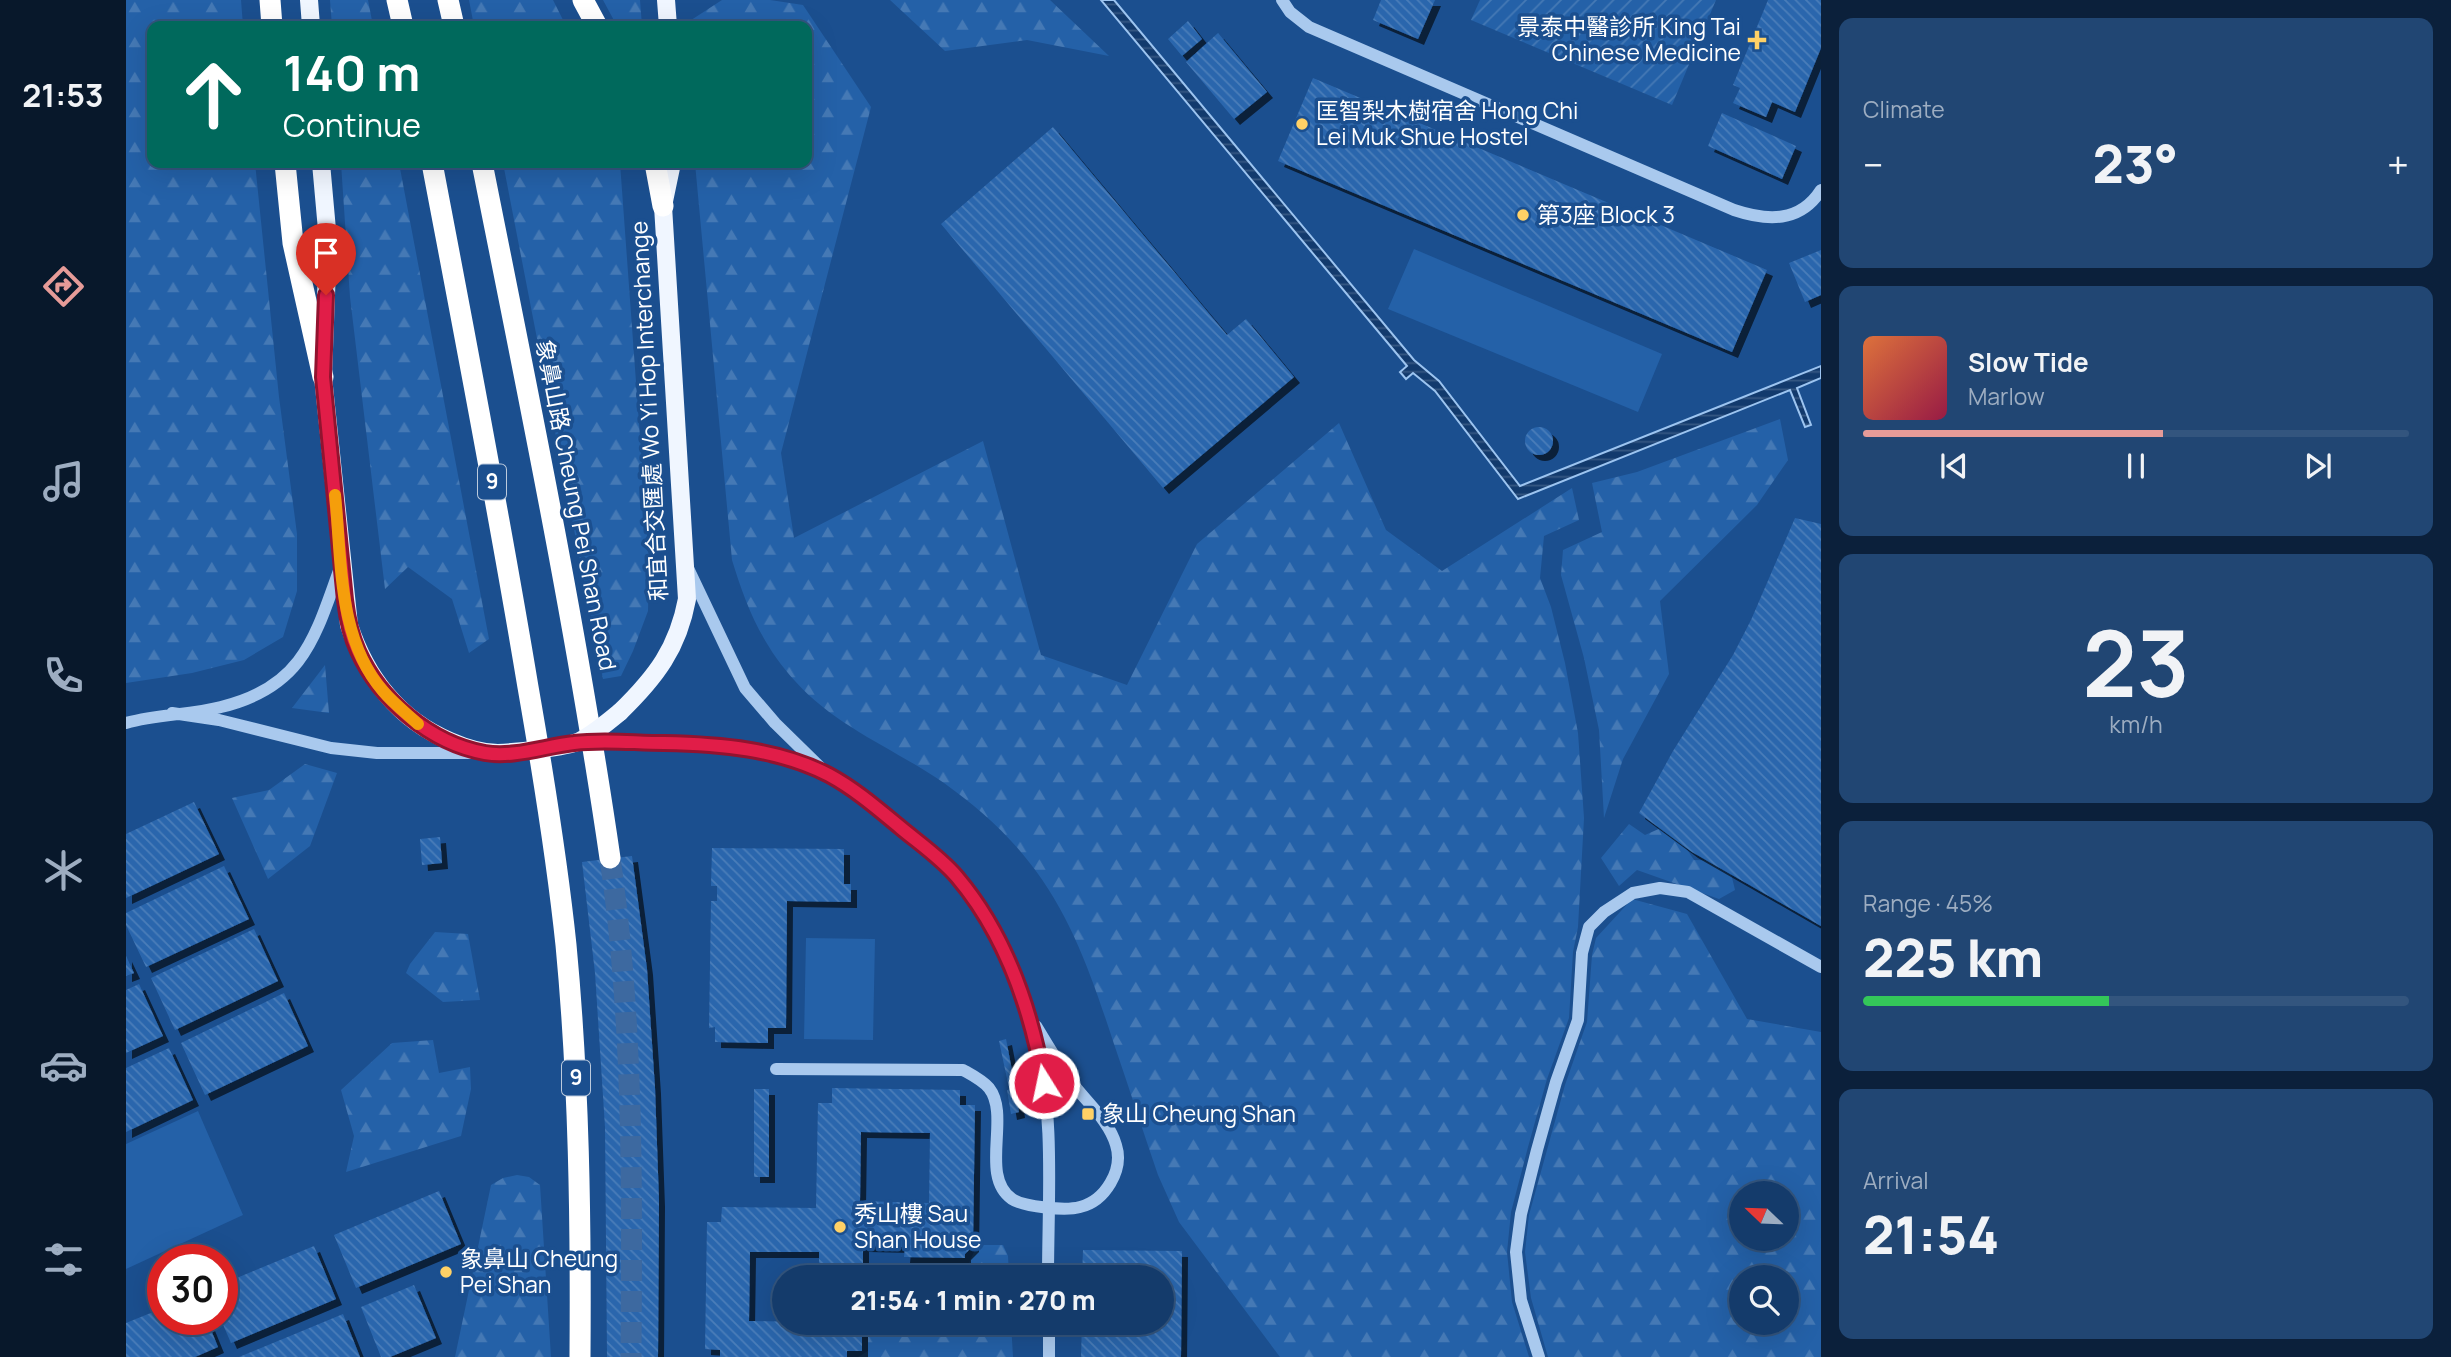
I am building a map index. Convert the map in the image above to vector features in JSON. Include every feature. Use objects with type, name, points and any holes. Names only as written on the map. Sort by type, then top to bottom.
[{"type":"highway","points":[[270,0],[272,21]]},
{"type":"highway","points":[[397,0],[402,21]]},
{"type":"highway","points":[[448,0],[453,21]]},
{"type":"highway","points":[[583,0],[594,21]]},
{"type":"highway","points":[[286,168],[293,243],[323,377]]},
{"type":"highway","name":"9","points":[[433,168],[514,598],[547,801],[565,942],[577,1086],[581,1230],[580,1357]]},
{"type":"highway","name":"象鼻山路 Cheung Pei Shan Road","points":[[483,168],[564,575],[610,859]]},
{"type":"highway","points":[[656,168],[663,206]]},
{"type":"main road","points":[[309,0],[311,21]]},
{"type":"main road","points":[[666,0],[668,21]]},
{"type":"main road","name":"和宜合交匯處 Wo Yi Hop Interchange","points":[[321,168],[328,241],[323,377],[349,625],[357,649],[381,689],[419,725],[439,737],[492,753],[521,752],[578,742],[602,727],[621,712],[659,670],[682,625],[687,599],[663,206],[671,168]]},
{"type":"street","points":[[1282,0],[1290,12],[1309,27],[1734,211],[1758,218],[1780,218],[1801,210],[1817,197],[1821,190]]},
{"type":"street","points":[[684,559],[745,688],[775,723],[828,774],[857,793],[955,874],[978,904],[1002,946],[1028,1010],[1057,1061],[1104,1122],[1116,1144],[1119,1160],[1111,1182],[1100,1197],[1088,1205],[1049,1208],[1014,1200],[1002,1188],[997,1175],[996,1104],[990,1089],[963,1070],[776,1069]]},
{"type":"street","points":[[126,723],[172,713],[220,708],[253,696],[277,683],[294,669],[318,629],[342,561]]},
{"type":"street","points":[[172,713],[219,720],[331,748],[377,753],[492,753]]},
{"type":"street","points":[[578,742],[706,745],[747,750],[785,758],[828,774]]},
{"type":"street","points":[[1539,1357],[1521,1300],[1516,1252],[1521,1214],[1537,1150],[1556,1082],[1578,1020],[1583,953],[1589,927],[1604,912],[1633,893],[1660,888],[1688,892],[1821,967]]},
{"type":"street","points":[[1028,1010],[1044,1083],[1049,1153],[1048,1265]]},
{"type":"street","points":[[1049,1335],[1049,1357]]},
{"type":"green space","points":[[126,0],[241,0],[243,21],[147,21],[147,168],[256,168],[279,397],[297,534],[297,591],[283,637],[244,660],[192,673],[126,683]]},
{"type":"green space","points":[[330,0],[368,0],[372,21],[332,21]]},
{"type":"green space","points":[[469,0],[553,0],[564,21],[473,21]]},
{"type":"green space","points":[[603,0],[640,0],[642,21],[614,21]]},
{"type":"green space","points":[[722,0],[770,0],[803,5],[871,107],[781,453],[794,538],[983,441],[1041,655],[1127,685],[1197,544],[1339,423],[1386,530],[1442,571],[1572,488],[1579,520],[1544,536],[1540,578],[1551,607],[1565,663],[1578,733],[1584,818],[1578,927],[1573,952],[1569,1018],[1547,1079],[1511,1212],[1507,1252],[1512,1302],[1529,1357],[1280,1357],[1179,1222],[1158,1175],[1080,949],[1057,904],[1029,862],[990,820],[944,783],[847,725],[811,697],[783,667],[764,639],[749,609],[732,560],[695,168],[812,168],[812,21],[690,21]]},
{"type":"green space","points":[[890,0],[1050,0],[1109,56],[1027,40],[945,51]]},
{"type":"green space","points":[[1480,0],[1716,0],[1672,105],[1471,20]]},
{"type":"green space","points":[[341,168],[400,168],[489,639],[469,653],[452,599],[408,567],[385,589],[350,297]]},
{"type":"green space","points":[[504,168],[620,168],[649,560],[648,611],[621,676],[603,679]]},
{"type":"green space","points":[[1414,249],[1662,354],[1638,412],[1388,309]]},
{"type":"green space","points":[[1780,419],[1788,460],[1757,505],[1660,601],[1669,674],[1623,759],[1604,818],[1599,730],[1584,658],[1561,575],[1563,550],[1602,532],[1592,483],[1637,472]]},
{"type":"green space","points":[[325,665],[329,713],[292,708]]},
{"type":"green space","points":[[305,764],[337,773],[310,846],[268,879],[232,798],[269,790]]},
{"type":"green space","points":[[1629,824],[1645,835],[1670,824],[1694,860],[1728,861],[1735,890],[1719,899],[1637,870],[1619,886],[1601,858]]},
{"type":"green space","points":[[1632,899],[1687,914],[1747,1019],[1821,1032],[1821,1357],[1548,1357],[1531,1298],[1525,1252],[1529,1215],[1565,1085],[1587,1022],[1592,955],[1596,938]]},
{"type":"green space","points":[[435,932],[468,934],[480,1000],[443,1002],[406,973]]},
{"type":"green space","points":[[806,938],[875,939],[873,1040],[804,1039]]},
{"type":"green space","points":[[433,1040],[439,1073],[470,1067],[471,1089],[461,1136],[346,1172],[354,1136],[341,1090],[392,1043]]},
{"type":"green space","points":[[198,1111],[243,1215],[180,1244],[147,1244],[147,1259],[126,1269],[126,1144]]},
{"type":"green space","points":[[517,1175],[529,1177],[540,1185],[551,1357],[455,1357],[491,1185],[503,1178]]},
{"type":"green space","points":[[977,1245],[1003,1245],[1008,1256],[1008,1265],[868,1265],[868,1264],[969,1263]]},
{"type":"green space","points":[[868,1335],[1012,1335],[1013,1357],[858,1357],[868,1351]]},
{"type":"shaded area","points":[[1101,0],[1114,0],[1414,360],[1439,381],[1520,486],[1821,366],[1821,378],[1797,388],[1811,425],[1805,427],[1790,390],[1518,499],[1435,391],[1413,373],[1406,379],[1400,372],[1407,366]]},
{"type":"building","points":[[1381,0],[1435,0],[1418,39],[1373,20]]},
{"type":"building","points":[[1768,0],[1821,0],[1821,48],[1795,112],[1772,102],[1766,117],[1733,103],[1740,88],[1733,85]]},
{"type":"building","points":[[1188,21],[1202,39],[1182,56],[1168,39]]},
{"type":"building","points":[[1218,33],[1267,92],[1234,119],[1186,62]]},
{"type":"building","name":"第3座 Block 3","points":[[1313,78],[1767,270],[1732,352],[1278,161]]},
{"type":"building","points":[[1722,113],[1796,146],[1782,179],[1708,146]]},
{"type":"building","points":[[1053,127],[1227,335],[1246,319],[1294,377],[1163,488],[941,224]]},
{"type":"building","points":[[1821,250],[1821,295],[1805,302],[1789,263]]},
{"type":"building","points":[[1539,427],[1549,431],[1553,441],[1549,451],[1539,455],[1529,451],[1525,441],[1529,431]]},
{"type":"building","points":[[1795,518],[1821,524],[1821,926],[1692,852],[1639,813],[1673,751],[1733,655]]},
{"type":"building","points":[[194,802],[219,854],[126,898],[126,834]]},
{"type":"building","points":[[440,837],[442,863],[422,865],[420,839]]},
{"type":"building","points":[[712,848],[844,849],[844,884],[851,884],[851,902],[787,901],[786,1028],[768,1028],[768,1043],[715,1042],[715,1027],[709,1028],[711,901],[717,901],[717,886],[711,886]]},
{"type":"building","points":[[632,856],[647,969],[655,1088],[659,1201],[658,1357],[607,1357],[605,1127],[595,973],[582,862]]},
{"type":"building","points":[[224,866],[249,919],[146,967],[126,925],[126,913]]},
{"type":"building","points":[[254,929],[278,981],[175,1030],[151,978]]},
{"type":"building","points":[[126,956],[134,973],[126,976]]},
{"type":"building","points":[[139,984],[163,1036],[126,1053],[126,990]]},
{"type":"building","points":[[284,993],[308,1046],[205,1095],[181,1043]]},
{"type":"building","points":[[1006,1039],[1015,1086],[1009,1088],[999,1041]]},
{"type":"building","points":[[169,1048],[193,1100],[126,1132],[126,1068]]},
{"type":"building","name":"秀山樓 Sau Shan House","points":[[832,1088],[960,1090],[960,1105],[975,1105],[973,1246],[965,1254],[965,1258],[904,1257],[905,1247],[863,1246],[863,1265],[819,1265],[819,1252],[750,1252],[749,1321],[772,1321],[772,1335],[862,1335],[862,1351],[847,1351],[847,1357],[720,1357],[720,1350],[705,1349],[707,1222],[721,1222],[722,1207],[816,1208],[818,1103],[832,1103]],"holes":[[[861,1132],[930,1133],[929,1203],[860,1201]]]},
{"type":"building","points":[[754,1089],[769,1089],[769,1177],[754,1177]]},
{"type":"building","points":[[1016,1089],[1019,1112],[1011,1114],[1007,1090]]},
{"type":"building","points":[[439,1191],[461,1244],[356,1288],[334,1235]]},
{"type":"building","points":[[314,1246],[336,1299],[231,1343],[228,1335],[238,1335],[238,1277]]},
{"type":"building","points":[[1083,1250],[1182,1251],[1181,1357],[1081,1357],[1082,1335],[1174,1335],[1174,1265],[1082,1265]]},
{"type":"building","points":[[414,1285],[436,1338],[390,1357],[381,1357],[361,1307]]},
{"type":"building","points":[[147,1314],[147,1335],[213,1335],[218,1347],[195,1357],[126,1357],[126,1323]]},
{"type":"building","points":[[343,1314],[360,1357],[239,1357],[290,1336]]},
{"type":"tunnel","points":[[610,858],[624,983],[630,1107],[631,1357]]},
{"type":"slow traffic","points":[[335,495],[345,600],[357,649],[381,689],[418,724]]},
{"type":"place","name":"景泰中醫診所 King Tai Chinese Medicine","points":[[1757,40]]},
{"type":"place","name":"匡智梨木樹宿舍 Hong Chi Lei Muk Shue Hostel","points":[[1302,124]]},
{"type":"place","name":"第3座 Block 3","points":[[1523,215]]},
{"type":"place","name":"象山 Cheung Shan","points":[[1088,1114]]},
{"type":"place","name":"秀山樓 Sau Shan House","points":[[840,1227]]},
{"type":"place","name":"象鼻山 Cheung Pei Shan","points":[[446,1272]]},
{"type":"route","points":[[326,295],[323,377],[345,600],[357,649],[381,689],[419,725],[439,737],[486,753],[521,752],[578,742],[706,745],[785,758],[828,774],[857,793],[955,874],[978,904],[1002,946],[1028,1010],[1044,1083]]}]
